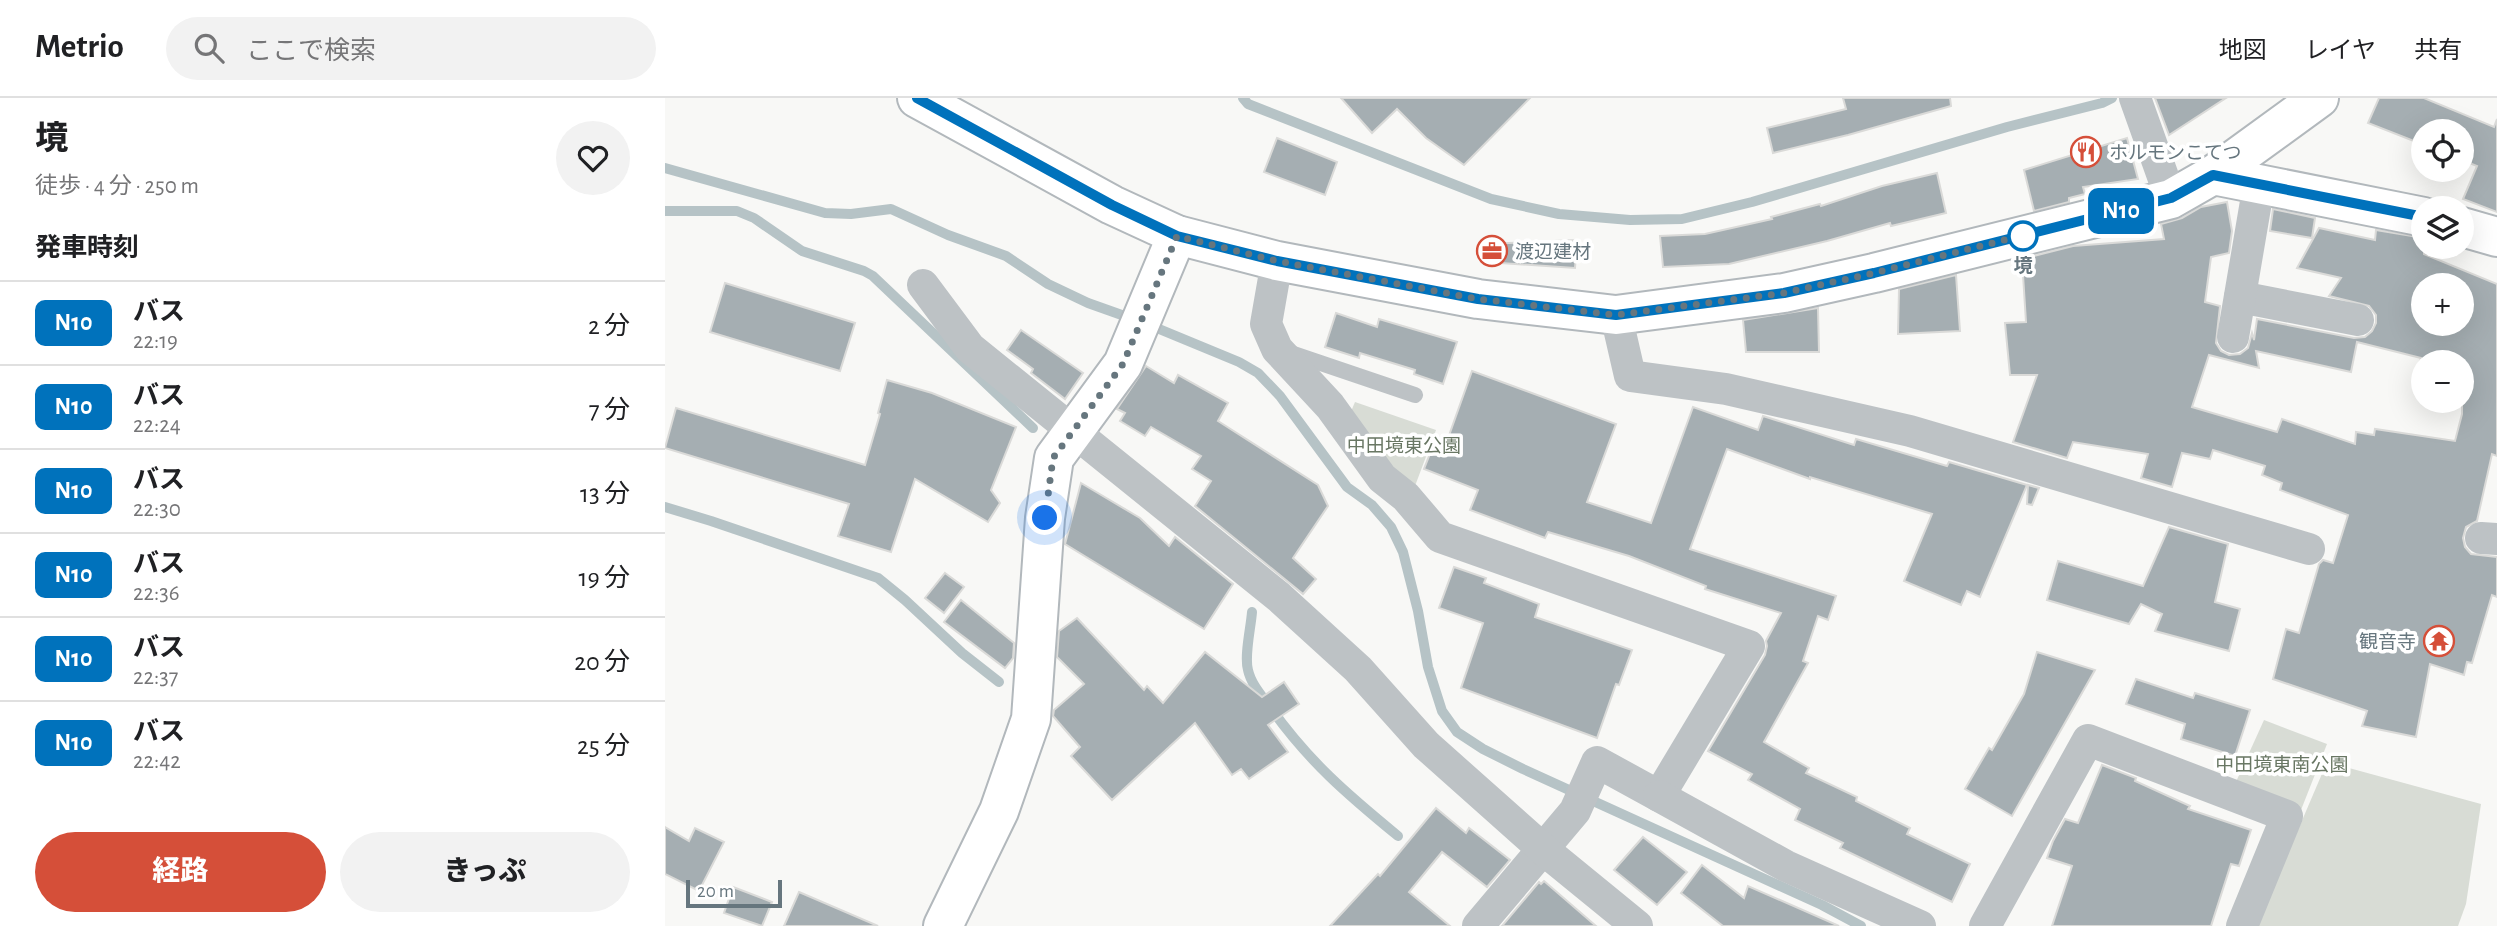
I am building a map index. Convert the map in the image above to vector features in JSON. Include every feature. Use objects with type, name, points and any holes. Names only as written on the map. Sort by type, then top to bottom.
[{"type":"street","points":[[917,98],[1112,205],[1177,236],[1277,261],[1478,299],[1616,315],[1784,293],[2171,198],[2213,175],[2319,98]]},
{"type":"street","points":[[2137,107],[2171,198]]},
{"type":"street","points":[[2213,175],[2411,214]]},
{"type":"street","points":[[2232,337],[2259,184]]},
{"type":"street","points":[[2474,230],[2497,237]]},
{"type":"street","points":[[943,926],[999,811],[1031,719],[1045,518],[1053,458],[1123,364],[1177,236]]},
{"type":"street","points":[[1277,261],[1266,324],[1277,349],[1330,406],[1382,478],[1406,498],[1440,537],[1749,646],[1659,796]]},
{"type":"street","points":[[923,285],[970,348],[1279,597],[1358,669],[1426,745],[1544,849],[1637,926]]},
{"type":"street","points":[[2240,297],[2358,320]]},
{"type":"street","points":[[1616,315],[1630,376],[1726,390],[1910,431],[2309,549]]},
{"type":"street","points":[[1985,926],[2088,740],[2287,816],[2242,926]]},
{"type":"street","points":[[1478,926],[1575,811],[1597,762],[1786,866],[1920,926]]},
{"type":"lane","points":[[1277,349],[1415,395]]},
{"type":"green space","name":"中田境東公園","points":[[1355,402],[1436,430],[1415,486],[1381,457],[1350,414]]},
{"type":"green space","name":"中田境東南公園","points":[[2264,720],[2327,744],[2301,810],[2235,784]]},
{"type":"green space","points":[[2327,762],[2481,804],[2466,904],[2458,926],[2257,926]]},
{"type":"building","points":[[1341,98],[1530,98],[1464,165],[1426,138],[1397,109],[1372,133]]},
{"type":"building","points":[[1843,98],[1950,98],[1951,106],[1773,153],[1767,128],[1846,109]]},
{"type":"building","points":[[2155,98],[2226,98],[2169,135]]},
{"type":"building","points":[[2379,98],[2424,98],[2494,127],[2497,119],[2497,212],[2474,203],[2474,196],[2464,196],[2470,182],[2474,182],[2477,166],[2474,165],[2474,119],[2411,119],[2411,140],[2368,123]]},
{"type":"building","points":[[1277,138],[1337,162],[1325,195],[1264,172]]},
{"type":"building","points":[[2127,138],[2138,179],[2083,187],[2085,194],[2069,198],[2069,202],[2034,211],[2024,170]]},
{"type":"building","points":[[1937,173],[1946,213],[1891,226],[1890,223],[1729,264],[1663,267],[1660,236],[1705,234],[1772,219],[1771,217],[1820,204],[1821,206],[1882,186]]},
{"type":"building","points":[[2227,202],[2232,231],[2229,253],[2211,257],[2205,302],[2220,306],[2216,343],[2221,351],[2229,355],[2240,354],[2248,348],[2252,333],[2254,340],[2257,319],[2354,338],[2365,337],[2372,331],[2376,315],[2369,306],[2329,296],[2341,278],[2297,268],[2319,228],[2375,240],[2376,230],[2411,236],[2411,259],[2436,259],[2470,273],[2411,273],[2411,336],[2474,336],[2474,275],[2497,284],[2497,456],[2492,454],[2477,521],[2466,527],[2463,538],[2465,547],[2471,554],[2497,557],[2497,597],[2492,595],[2472,663],[2467,662],[2464,675],[2430,664],[2416,737],[2362,726],[2367,711],[2273,679],[2286,629],[2299,633],[2319,564],[2323,560],[2333,563],[2348,515],[2280,490],[2282,483],[2262,475],[2265,466],[2213,450],[2210,459],[2182,453],[2172,487],[2141,478],[2148,454],[2073,442],[2067,458],[2013,442],[2037,375],[2010,375],[2005,323],[2026,322],[2022,259],[2073,246],[2164,239],[2161,224],[2182,218],[2201,207]],"holes":[[[2357,342],[2411,356],[2411,350],[2474,350],[2474,413],[2462,413],[2455,441],[2375,429],[2374,435],[2356,432],[2355,444],[2282,419],[2277,432],[2192,407],[2209,355],[2259,368],[2256,351],[2351,372]]]},
{"type":"building","points":[[2273,209],[2315,218],[2312,238],[2270,231]]},
{"type":"building","points":[[1577,240],[1575,268],[1486,262],[1486,244]]},
{"type":"building","points":[[1956,275],[1960,331],[1898,334],[1899,289]]},
{"type":"building","points":[[725,283],[855,323],[840,371],[710,332]]},
{"type":"building","points":[[1818,308],[1819,352],[1746,352],[1743,320]]},
{"type":"building","points":[[1336,313],[1377,327],[1379,319],[1457,342],[1443,384],[1414,374],[1415,370],[1360,353],[1359,358],[1325,347]]},
{"type":"building","points":[[1021,330],[1083,373],[1065,399],[1031,373],[1033,369],[1007,350]]},
{"type":"building","points":[[1146,366],[1174,383],[1178,375],[1228,403],[1218,421],[1318,485],[1328,506],[1293,558],[1316,579],[1303,594],[1195,506],[1211,481],[1192,469],[1201,456],[1151,427],[1145,436],[1120,421],[1125,413],[1117,409]]},
{"type":"building","points":[[1472,371],[1616,424],[1587,502],[1651,523],[1693,407],[1758,430],[1763,416],[1854,445],[1856,439],[1947,466],[1949,462],[2027,485],[1980,597],[1967,591],[1961,605],[1904,581],[1932,514],[1810,479],[1727,449],[1690,549],[1836,596],[1828,620],[1818,616],[1803,661],[1808,663],[1764,742],[1809,768],[1806,773],[1857,797],[1856,801],[1910,828],[1907,834],[1970,864],[1952,902],[1840,848],[1843,843],[1795,820],[1800,809],[1748,780],[1752,774],[1708,751],[1765,655],[1766,641],[1781,613],[1705,589],[1706,586],[1629,556],[1548,532],[1545,538],[1470,510],[1478,490],[1424,469],[1437,436],[1447,441]]},
{"type":"building","points":[[887,380],[932,393],[1016,427],[991,490],[1000,503],[988,522],[915,479],[891,552],[838,536],[849,504],[665,448],[676,408],[865,465]]},
{"type":"building","points":[[1081,483],[1140,518],[1169,546],[1175,537],[1233,584],[1204,629],[1065,544]]},
{"type":"building","points":[[2028,485],[2039,488],[2032,505],[2027,504]]},
{"type":"building","points":[[2169,527],[2228,544],[2215,602],[2240,609],[2229,651],[2155,631],[2162,614],[2141,604],[2129,624],[2047,600],[2058,561],[2143,586]]},
{"type":"building","points":[[1454,567],[1486,578],[1484,583],[1539,604],[1535,617],[1632,650],[1619,685],[1616,684],[1597,738],[1461,688],[1483,623],[1439,608]]},
{"type":"building","points":[[945,573],[964,587],[944,613],[925,598]]},
{"type":"building","points":[[961,600],[1014,643],[1013,658],[1005,668],[944,622]]},
{"type":"building","points":[[1077,618],[1144,690],[1147,686],[1163,703],[1205,652],[1262,697],[1284,682],[1299,704],[1268,725],[1288,752],[1249,779],[1241,769],[1232,775],[1195,723],[1112,800],[1071,756],[1080,747],[1053,716],[1054,710],[1084,684],[1057,657],[1059,631]]},
{"type":"building","points":[[2037,652],[2095,670],[2012,816],[1965,789],[1989,748],[1992,750],[2024,694]]},
{"type":"building","points":[[2136,679],[2193,698],[2195,693],[2250,710],[2235,756],[2181,739],[2185,724],[2126,704]]},
{"type":"building","points":[[2102,765],[2136,778],[2135,781],[2190,806],[2188,809],[2251,830],[2239,866],[2231,864],[2211,926],[2052,926],[2072,866],[2047,858],[2065,819],[2078,823]]},
{"type":"building","points":[[1436,808],[1466,833],[1469,828],[1510,860],[1487,887],[1442,852],[1409,892],[1450,926],[1330,926],[1378,874],[1380,876]]},
{"type":"building","points":[[665,827],[689,841],[695,828],[724,842],[699,891],[665,874]]},
{"type":"building","points":[[1643,837],[1687,872],[1657,905],[1614,870]]},
{"type":"building","points":[[1702,865],[1744,898],[1748,886],[1839,926],[1723,926],[1681,893]]},
{"type":"building","points":[[1544,881],[1596,926],[1502,926],[1539,882],[1541,884]]},
{"type":"building","points":[[733,887],[772,902],[762,926],[724,913]]},
{"type":"building","points":[[799,892],[878,926],[784,926]]},
{"type":"waterway","points":[[1243,98],[1248,104],[1491,199],[1559,214],[1630,220],[1682,219],[1752,202],[2112,98]]},
{"type":"waterway","points":[[665,168],[825,213],[851,214],[891,209],[948,235],[1006,256],[1048,284],[1088,303],[1133,319]]},
{"type":"waterway","points":[[665,211],[737,211],[754,218],[802,251],[873,276],[1033,428]]},
{"type":"waterway","points":[[1147,324],[1239,362],[1258,373],[1280,396],[1347,487],[1372,505],[1391,527],[1403,552],[1418,611],[1428,667],[1442,711],[1457,732],[1483,749],[1523,769],[1822,905],[1861,926]]},
{"type":"waterway","points":[[665,507],[878,578],[962,653],[999,682]]},
{"type":"waterway","points":[[1252,612],[1247,664],[1257,690],[1314,761],[1398,836]]},
{"type":"bus line","name":"N10","points":[[917,98],[1112,205],[1177,236],[1277,261],[1478,299],[1616,315],[1784,293],[1874,273],[2171,198],[2213,175],[2411,214]]},
{"type":"place","name":"ホルモンこてつ","points":[[2086,152]]},
{"type":"place","name":"境","points":[[2023,236]]},
{"type":"place","name":"渡辺建材","points":[[1492,251]]},
{"type":"place","name":"観音寺","points":[[2439,641]]},
{"type":"route","points":[[1045,518],[1053,458],[1123,364],[1177,236],[1277,261],[1478,299],[1616,315],[1784,293],[2036,232],[2023,236]]}]
